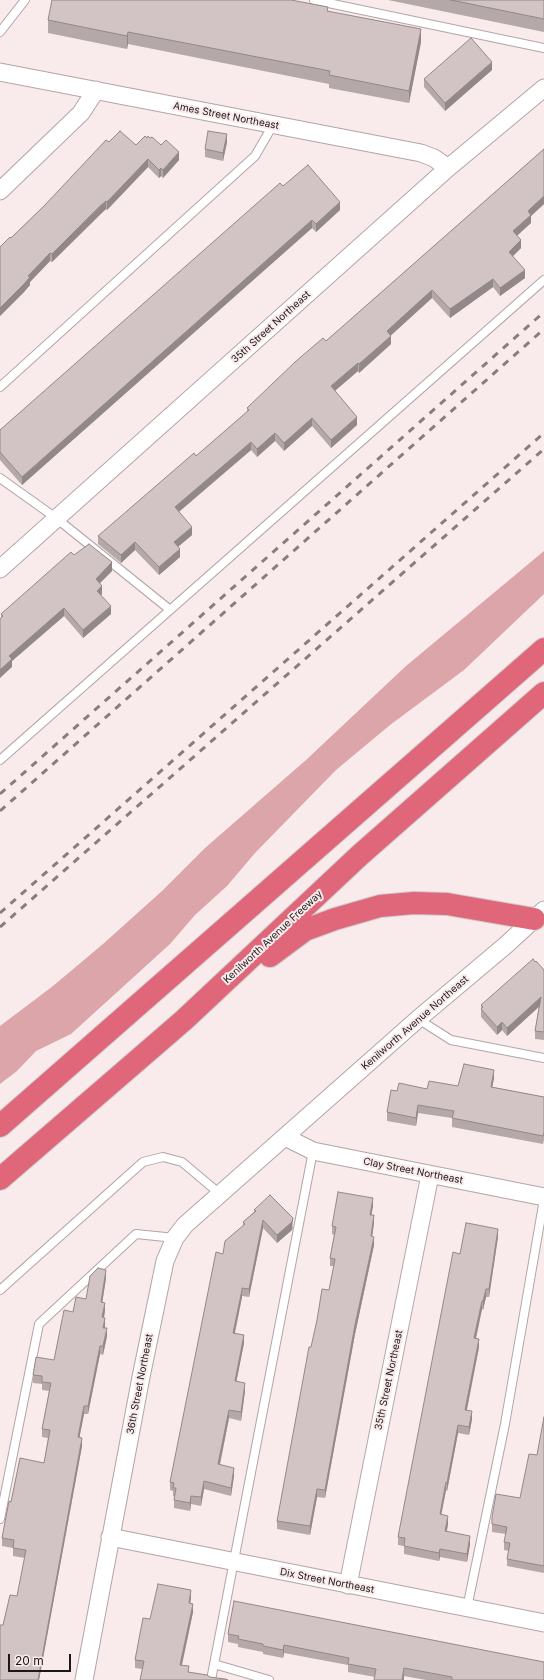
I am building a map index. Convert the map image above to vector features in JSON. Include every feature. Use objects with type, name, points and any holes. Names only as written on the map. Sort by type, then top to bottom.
[{"type":"highway","points":[[0,1126],[544,649]]},
{"type":"highway","name":"Kenilworth Avenue Freeway","points":[[0,1179],[184,1020],[360,855],[544,693]]},
{"type":"highway","points":[[184,1020],[305,930],[365,910],[391,905],[425,903],[447,904],[541,916]]},
{"type":"street","name":"Ames Street Northeast","points":[[0,72],[421,153],[434,158],[448,168]]},
{"type":"street","name":"35th Street Northeast","points":[[0,569],[448,168],[544,88]]},
{"type":"street","points":[[0,191],[81,113],[96,90]]},
{"type":"street","name":"Kenilworth Avenue Northeast","points":[[285,1136],[418,1020],[541,916]]},
{"type":"street","name":"Clay Street Northeast","points":[[285,1136],[313,1151],[544,1198]]},
{"type":"street","name":"36th Street Northeast","points":[[84,1680],[110,1537],[165,1261],[175,1238],[185,1225],[285,1136]]},
{"type":"street","name":"35th Street Northeast","points":[[348,1585],[430,1175]]},
{"type":"street","name":"Dix Street Northeast","points":[[110,1537],[544,1623]]},
{"type":"lane","points":[[0,32],[25,0]]},
{"type":"lane","points":[[314,0],[544,48]]},
{"type":"lane","points":[[0,387],[256,156],[273,125]]},
{"type":"lane","points":[[0,760],[169,609],[544,280]]},
{"type":"lane","points":[[0,478],[56,518],[169,609]]},
{"type":"lane","points":[[418,1020],[451,1040],[544,1058]]},
{"type":"lane","points":[[211,1680],[313,1151]]},
{"type":"lane","points":[[0,1290],[143,1162],[163,1157],[182,1162],[220,1194]]},
{"type":"lane","points":[[467,1608],[505,1424],[544,1198]]},
{"type":"lane","points":[[0,1519],[39,1324],[136,1234],[175,1238]]},
{"type":"lane","points":[[214,1664],[270,1680]]},
{"type":"shaded area","points":[[544,551],[544,594],[464,670],[390,725],[336,770],[255,853],[227,886],[195,915],[170,944],[71,1034],[36,1051],[17,1071],[0,1084],[0,1026],[53,986],[103,944],[162,891],[205,848],[306,760],[406,666]]},
{"type":"building","points":[[52,0],[291,0],[328,7],[327,11],[421,29],[409,91],[329,75],[330,71],[128,32],[127,36],[48,20]]},
{"type":"building","points":[[451,0],[544,0],[544,19]]},
{"type":"building","points":[[471,38],[492,62],[445,103],[424,79]]},
{"type":"building","points":[[120,131],[136,145],[145,136],[147,138],[148,136],[150,138],[152,137],[161,145],[166,140],[179,152],[163,170],[161,168],[159,170],[148,159],[107,202],[106,201],[100,206],[52,254],[50,253],[28,276],[30,277],[24,284],[0,308],[0,247],[44,206],[106,140],[109,142]]},
{"type":"building","points":[[208,131],[227,134],[223,153],[205,149]]},
{"type":"building","points":[[544,149],[544,196],[528,211],[531,215],[513,231],[521,240],[509,252],[525,270],[500,288],[493,279],[450,309],[432,290],[387,331],[391,336],[331,386],[357,417],[331,440],[312,418],[284,443],[275,433],[257,449],[251,442],[175,507],[192,527],[174,542],[180,549],[159,567],[135,542],[121,555],[98,536],[194,453],[196,456],[249,410],[247,408],[295,362],[323,338],[326,341]]},
{"type":"building","points":[[308,165],[340,202],[316,224],[312,220],[22,477],[0,452],[0,430],[280,183],[283,186]]},
{"type":"building","points":[[89,544],[112,562],[96,579],[102,586],[97,591],[111,606],[83,630],[64,608],[9,656],[12,659],[0,670],[0,619],[3,616],[1,614],[71,552],[74,555]]},
{"type":"building","points":[[533,959],[544,970],[544,1032],[535,1031],[541,997],[507,1028],[502,1022],[497,1027],[481,1009],[483,1007],[481,1005]]},
{"type":"building","points":[[464,1064],[494,1070],[491,1087],[544,1097],[543,1136],[452,1118],[454,1111],[418,1105],[416,1118],[387,1112],[391,1090],[397,1091],[399,1083],[427,1089],[429,1081],[458,1086]]},
{"type":"building","points":[[338,1192],[373,1198],[370,1215],[374,1215],[371,1236],[374,1237],[355,1325],[325,1490],[317,1489],[310,1526],[277,1521],[309,1347],[311,1347],[322,1289],[329,1290],[335,1259],[330,1258],[336,1227],[332,1226]]},
{"type":"building","points":[[270,1195],[293,1218],[292,1222],[277,1235],[263,1220],[249,1289],[242,1288],[233,1333],[244,1335],[235,1381],[245,1383],[241,1412],[229,1410],[218,1464],[234,1468],[231,1488],[204,1481],[201,1497],[191,1496],[190,1503],[174,1500],[176,1488],[173,1488],[174,1483],[170,1482],[216,1252],[223,1254],[225,1241],[245,1224],[243,1222],[256,1211],[254,1210]]},
{"type":"building","points":[[466,1223],[498,1229],[489,1289],[486,1289],[482,1301],[474,1338],[479,1339],[465,1410],[472,1411],[469,1427],[458,1425],[440,1514],[448,1516],[445,1531],[470,1536],[467,1554],[440,1549],[439,1553],[404,1546],[405,1538],[398,1537],[453,1252],[460,1254]]},
{"type":"building","points":[[98,1268],[106,1270],[101,1302],[105,1303],[102,1317],[105,1318],[103,1328],[107,1328],[103,1346],[100,1346],[88,1406],[84,1406],[78,1437],[82,1438],[38,1680],[0,1680],[0,1625],[3,1625],[10,1595],[17,1596],[26,1550],[13,1548],[14,1540],[2,1538],[9,1501],[11,1502],[20,1458],[44,1463],[50,1430],[42,1429],[51,1383],[42,1382],[42,1376],[33,1375],[36,1357],[54,1360],[64,1310],[73,1312],[76,1297],[86,1299],[90,1276]]},
{"type":"building","points":[[544,1417],[544,1566],[507,1559],[510,1543],[504,1542],[507,1527],[492,1524],[492,1517],[496,1494],[520,1498],[529,1454],[537,1455]]},
{"type":"building","points":[[158,1584],[191,1590],[189,1603],[193,1604],[180,1665],[189,1666],[188,1672],[228,1680],[140,1680],[144,1661],[135,1660],[143,1618],[150,1619]]},
{"type":"building","points":[[234,1601],[544,1662],[544,1680],[452,1680],[452,1677],[404,1668],[402,1680],[374,1680],[376,1669],[348,1664],[349,1658],[284,1645],[283,1650],[238,1639],[239,1636],[228,1634]]},
{"type":"railway","points":[[0,794],[544,312]]},
{"type":"railway","points":[[0,811],[544,329]]},
{"type":"railway","points":[[0,913],[544,433]]},
{"type":"railway","points":[[0,927],[544,449]]}]
